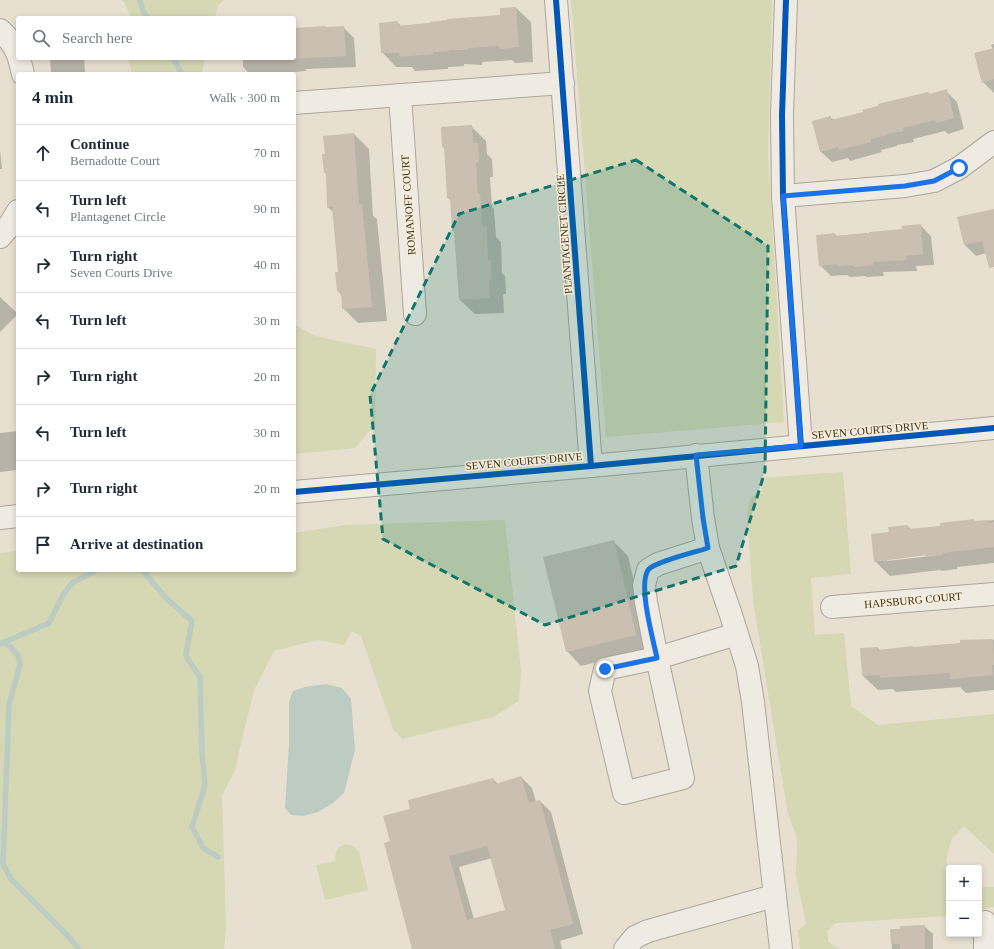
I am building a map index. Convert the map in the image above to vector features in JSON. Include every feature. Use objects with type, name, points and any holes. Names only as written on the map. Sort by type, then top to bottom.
[{"type":"street","name":"PLANTAGENET CIRCLE","points":[[556,0],[591,466]]},
{"type":"street","points":[[786,0],[782,115],[783,196],[801,446]]},
{"type":"street","points":[[0,30],[8,37],[16,49]]},
{"type":"street","points":[[20,60],[22,72]]},
{"type":"street","points":[[296,103],[563,83]]},
{"type":"street","name":"ROMANOFF COURT","points":[[400,95],[415,314]]},
{"type":"street","points":[[783,196],[905,186],[934,181],[959,168],[994,142]]},
{"type":"street","points":[[0,237],[16,214]]},
{"type":"street","name":"SEVEN COURTS DRIVE","points":[[296,492],[994,428]]},
{"type":"street","points":[[696,455],[708,548],[747,666],[753,702],[781,949]]},
{"type":"street","points":[[0,518],[16,516]]},
{"type":"street","points":[[708,548],[658,564],[648,570],[644,585],[657,658],[683,778],[624,793],[600,691],[605,669],[657,658],[737,634]]},
{"type":"street","name":"HAPSBURG COURT","points":[[832,607],[994,594]]},
{"type":"street","points":[[625,949],[635,937],[648,931],[774,896]]},
{"type":"street","points":[[985,922],[985,949]]},
{"type":"highlighted area","points":[[636,160],[768,246],[765,471],[736,566],[545,625],[383,539],[370,395],[459,214]]},
{"type":"green space","points":[[121,0],[224,0],[218,5],[215,16],[130,16],[125,3]]},
{"type":"green space","points":[[571,0],[772,0],[768,154],[784,422],[606,437]]},
{"type":"green space","points":[[128,60],[205,60],[202,72],[132,72]]},
{"type":"green space","points":[[296,325],[315,336],[376,349],[375,424],[355,448],[296,454]]},
{"type":"green space","points":[[843,472],[851,574],[811,578],[815,635],[844,633],[851,706],[878,725],[994,714],[994,854],[964,826],[952,838],[946,860],[948,865],[946,865],[946,916],[836,923],[828,930],[828,942],[840,949],[800,949],[798,930],[806,924],[796,875],[797,838],[788,814],[753,601],[747,513],[751,497],[760,493],[762,494],[760,478]]},
{"type":"green space","points":[[505,520],[521,671],[519,701],[493,717],[402,739],[393,729],[361,636],[352,631],[344,645],[318,640],[274,651],[254,690],[234,773],[222,795],[226,928],[224,949],[0,949],[0,553],[16,551],[16,572],[296,572],[296,533],[345,525]]},
{"type":"green space","points":[[346,844],[353,846],[359,852],[368,890],[325,900],[316,865],[335,861],[337,850]]},
{"type":"green space","points":[[982,887],[994,887],[994,907],[982,909]]},
{"type":"shaded area","points":[[326,684],[342,688],[351,699],[355,750],[344,793],[333,803],[318,812],[303,816],[291,815],[285,808],[289,744],[289,702],[293,691],[305,687]]},
{"type":"building","points":[[516,7],[519,47],[500,49],[499,46],[468,48],[468,50],[449,50],[434,52],[433,54],[400,57],[399,53],[381,53],[379,23],[398,21],[398,26],[430,23],[447,19],[500,15],[500,8]]},
{"type":"building","points":[[344,26],[346,56],[296,59],[296,28]]},
{"type":"building","points":[[994,48],[994,79],[982,83],[974,53]]},
{"type":"building","points":[[947,89],[954,118],[936,123],[935,120],[903,128],[904,131],[871,139],[871,142],[839,150],[838,147],[820,152],[812,121],[831,116],[831,120],[863,112],[862,110],[878,106],[878,104]]},
{"type":"building","points":[[472,125],[473,143],[478,143],[479,162],[476,163],[478,194],[480,194],[482,227],[487,226],[488,261],[491,260],[492,280],[489,280],[490,298],[459,300],[454,231],[452,231],[450,198],[447,198],[444,147],[442,147],[441,127]]},
{"type":"building","points":[[354,133],[359,204],[362,204],[372,307],[342,309],[341,291],[337,291],[335,272],[338,272],[332,207],[327,208],[326,173],[324,173],[322,154],[325,154],[323,136]]},
{"type":"building","points":[[994,209],[994,267],[989,268],[982,241],[964,245],[957,217]]},
{"type":"building","points":[[921,224],[923,254],[906,256],[906,260],[873,262],[873,265],[854,267],[854,265],[838,266],[837,264],[819,266],[816,235],[835,233],[835,236],[869,233],[902,229],[902,226]]},
{"type":"building","points":[[974,519],[974,521],[989,520],[989,523],[994,522],[994,547],[943,553],[943,555],[926,557],[926,555],[874,562],[871,534],[889,532],[888,527],[908,525],[908,529],[940,526],[940,523]]},
{"type":"building","points":[[614,540],[636,635],[566,652],[543,557]]},
{"type":"building","points":[[993,639],[993,675],[950,679],[950,673],[880,678],[880,675],[862,676],[860,648],[878,647],[878,650],[960,643],[960,640]]},
{"type":"building","points":[[521,776],[529,803],[540,800],[573,924],[550,930],[555,949],[412,949],[384,843],[390,841],[383,816],[410,809],[408,800],[493,778],[495,784]],"holes":[[[487,846],[505,910],[467,920],[449,856]]]},
{"type":"building","points":[[925,925],[925,949],[900,949],[900,944],[891,944],[890,929],[900,929],[900,926]]},
{"type":"waterway","points":[[140,0],[143,11],[147,16]]},
{"type":"waterway","points":[[174,60],[181,72]]},
{"type":"waterway","points":[[0,644],[49,623],[63,595],[72,583],[93,572]]},
{"type":"waterway","points":[[144,572],[167,599],[192,621],[186,654],[187,658],[200,677],[202,754],[205,785],[192,827],[203,848],[218,857]]},
{"type":"waterway","points":[[6,643],[18,655],[20,664],[9,705],[3,864],[11,879],[79,949]]},
{"type":"cycle path","points":[[556,0],[591,466]]},
{"type":"cycle path","points":[[786,0],[782,115],[783,196],[801,446]]},
{"type":"cycle path","points":[[296,492],[994,428]]},
{"type":"route","points":[[605,669],[657,658],[644,585],[648,570],[658,564],[708,548],[696,455],[801,446],[783,196],[905,186],[934,181],[959,168]]}]
